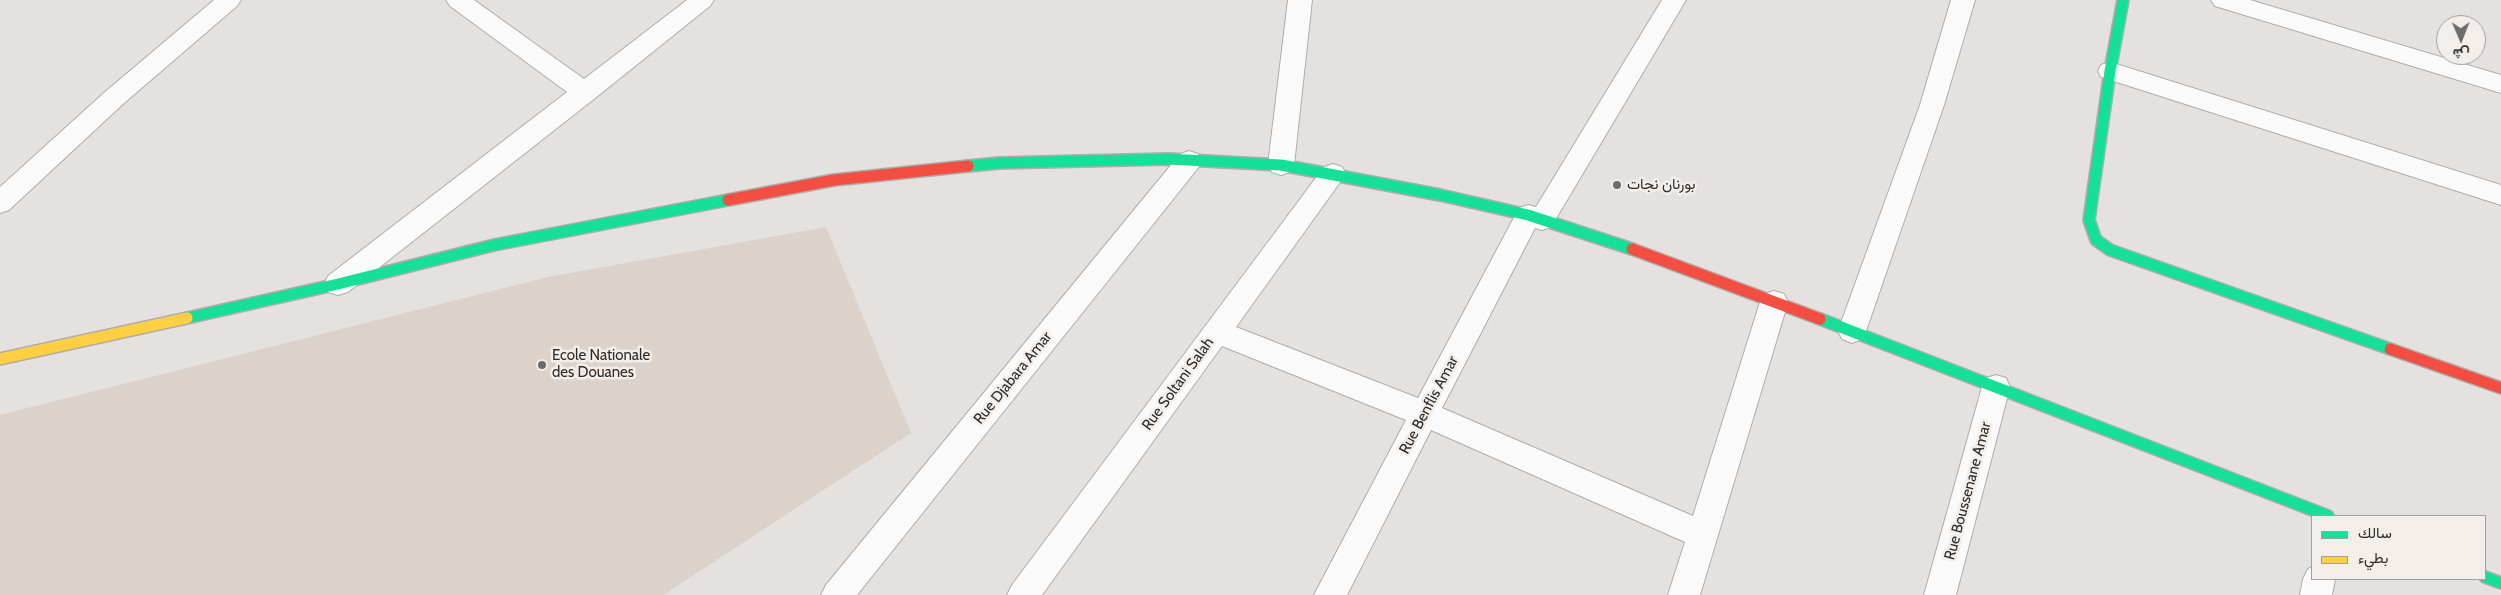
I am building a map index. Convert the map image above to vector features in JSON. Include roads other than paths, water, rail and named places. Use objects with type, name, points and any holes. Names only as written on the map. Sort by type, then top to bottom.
[{"type":"main road","points":[[2123,0],[2110,71],[2089,220],[2091,233],[2102,245],[2501,388]]},
{"type":"main road","points":[[0,360],[338,284],[494,245],[834,180],[1000,163],[1168,159],[1281,165],[1333,174],[1535,217],[1597,236],[1852,331],[2325,515]]},
{"type":"main road","points":[[2486,577],[2501,583]]},
{"type":"street","points":[[0,203],[114,98],[229,0]]},
{"type":"street","points":[[458,0],[585,93]]},
{"type":"street","points":[[338,284],[702,0]]},
{"type":"street","points":[[1281,165],[1300,0]]},
{"type":"street","name":"Rue Benflis Amar","points":[[1330,595],[1424,414],[1535,217],[1674,0]]},
{"type":"street","points":[[1852,331],[1932,105],[1963,0]]},
{"type":"street","points":[[2222,0],[2501,84]]},
{"type":"street","points":[[2110,71],[2501,195]]},
{"type":"street","name":"Rue Djabara Amar","points":[[837,595],[1189,161]]},
{"type":"street","name":"Rue Soltani Salah","points":[[1023,595],[1333,174]]},
{"type":"street","points":[[1684,595],[1774,302]]},
{"type":"street","points":[[1217,332],[1424,414],[1703,535]]},
{"type":"street","name":"Rue Boussenane Amar","points":[[1940,595],[1996,387]]},
{"type":"street","points":[[2316,595],[2319,580]]},
{"type":"place","name":"بورنان نجات","points":[[1617,185]]},
{"type":"place","name":"Ecole Nationale des Douanes","points":[[542,365]]}]
